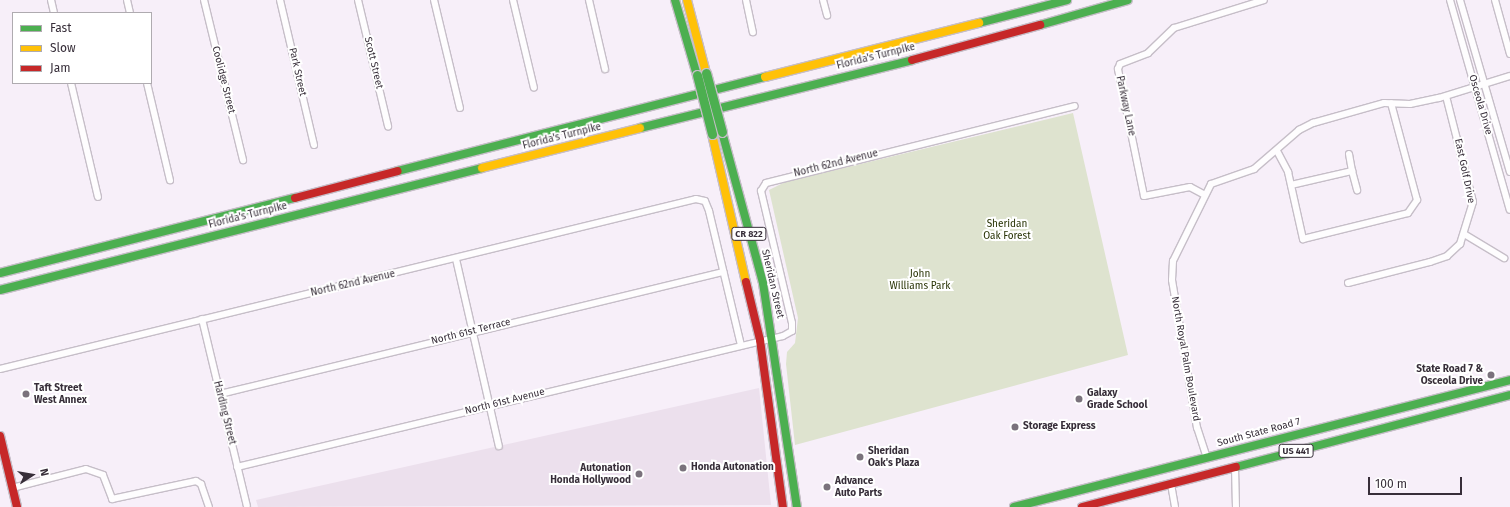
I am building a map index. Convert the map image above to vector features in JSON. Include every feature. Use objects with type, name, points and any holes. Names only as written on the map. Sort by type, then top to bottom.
[{"type":"main road","name":"Sheridan Street","points":[[675,0],[722,132],[763,283],[773,338],[797,507]]},
{"type":"main road","name":"Sheridan Street","points":[[687,0],[712,134],[760,340],[783,507]]},
{"type":"main road","name":"Florida's Turnpike","points":[[0,273],[1067,0]]},
{"type":"main road","name":"Florida's Turnpike","points":[[0,290],[927,56],[1128,0]]},
{"type":"main road","name":"South State Road 7","points":[[1014,507],[1510,380]]},
{"type":"main road","name":"US 441","points":[[1082,507],[1510,395]]},
{"type":"main road","points":[[0,436],[17,507]]},
{"type":"main road","points":[[1031,507],[1042,500]]},
{"type":"street","points":[[51,0],[54,12]]},
{"type":"street","points":[[127,0],[130,12]]},
{"type":"street","name":"Coolidge Street","points":[[204,0],[243,160]]},
{"type":"street","name":"Park Street","points":[[280,0],[314,144]]},
{"type":"street","name":"Scott Street","points":[[358,0],[388,126]]},
{"type":"street","points":[[434,0],[460,108]]},
{"type":"street","points":[[513,0],[534,88]]},
{"type":"street","points":[[589,0],[605,70]]},
{"type":"street","points":[[746,0],[753,32]]},
{"type":"street","points":[[823,0],[827,15]]},
{"type":"street","name":"Parkway Lane","points":[[1205,195],[1190,187],[1144,196],[1118,69],[1120,64],[1148,53],[1174,28],[1264,0]]},
{"type":"street","name":"Osceola Drive","points":[[1450,0],[1510,210]]},
{"type":"street","name":"Osceola Drive","points":[[1460,0],[1510,172]]},
{"type":"street","points":[[1495,0],[1510,54]]},
{"type":"street","name":"North Royal Palm Boulevard","points":[[1207,458],[1197,428],[1172,280],[1174,261],[1205,195],[1216,180],[1254,169],[1277,151],[1298,130],[1313,123],[1391,103],[1410,104],[1446,96],[1484,86],[1510,76]]},
{"type":"street","points":[[70,84],[98,197]]},
{"type":"street","points":[[147,84],[170,180]]},
{"type":"street","name":"East Golf Drive","points":[[1348,283],[1448,256],[1464,234],[1473,202],[1446,96]]},
{"type":"street","points":[[1277,151],[1284,158],[1303,239],[1408,213],[1417,205],[1391,103]]},
{"type":"street","name":"North 62nd Avenue","points":[[773,338],[792,331],[792,323],[761,191],[766,183],[1075,106]]},
{"type":"street","points":[[1349,154],[1357,190]]},
{"type":"street","points":[[1291,185],[1352,171]]},
{"type":"street","name":"North 62nd Avenue","points":[[0,369],[202,319],[456,259],[696,199],[705,201],[723,272]]},
{"type":"street","points":[[1464,234],[1504,258]]},
{"type":"street","points":[[456,259],[499,446]]},
{"type":"street","points":[[723,272],[741,345]]},
{"type":"street","name":"North 61st Terrace","points":[[220,394],[472,331],[723,272]]},
{"type":"street","name":"Harding Street","points":[[202,319],[247,506]]},
{"type":"street","name":"North 61st Avenue","points":[[237,467],[773,338]]},
{"type":"street","points":[[1235,467],[1236,507]]},
{"type":"street","points":[[12,488],[86,469],[103,475],[112,499],[196,481],[201,484],[209,507]]},
{"type":"street","points":[[1171,484],[1175,507]]},
{"type":"shaded area","points":[[759,388],[771,505],[258,507],[256,500]]},
{"type":"green space","name":"John Williams Park","points":[[1073,113],[1128,355],[795,445],[786,364],[787,352],[795,343],[798,318],[769,190],[785,182]]},
{"type":"traffic: fast","points":[[675,0],[697,75]]},
{"type":"traffic: fast","points":[[979,23],[1067,0]]},
{"type":"traffic: fast","points":[[1040,25],[1128,0]]},
{"type":"traffic: fast","points":[[640,128],[912,60]]},
{"type":"traffic: fast","points":[[706,73],[722,132]]},
{"type":"traffic: fast","points":[[697,75],[712,134]]},
{"type":"traffic: fast","points":[[398,171],[765,77]]},
{"type":"traffic: fast","points":[[722,132],[763,283],[797,507]]},
{"type":"traffic: fast","points":[[0,290],[482,168]]},
{"type":"traffic: fast","points":[[0,273],[295,198]]},
{"type":"traffic: fast","points":[[1014,507],[1510,380]]},
{"type":"traffic: fast","points":[[1236,467],[1510,395]]},
{"type":"traffic: slow","points":[[687,0],[706,73]]},
{"type":"traffic: slow","points":[[765,77],[979,23]]},
{"type":"traffic: slow","points":[[482,168],[640,128]]},
{"type":"traffic: slow","points":[[712,134],[746,282]]},
{"type":"traffic: jam","points":[[912,60],[1040,25]]},
{"type":"traffic: jam","points":[[295,198],[398,171]]},
{"type":"traffic: jam","points":[[746,282],[760,340],[783,507]]},
{"type":"traffic: jam","points":[[0,436],[17,507]]},
{"type":"traffic: jam","points":[[1082,507],[1236,467]]},
{"type":"place","name":"State Road 7 & Osceola Drive","points":[[1491,375]]},
{"type":"place","name":"Taft Street West Annex","points":[[26,394]]},
{"type":"place","name":"Galaxy Grade School","points":[[1079,399]]},
{"type":"place","name":"Storage Express","points":[[1015,427]]},
{"type":"place","name":"Sheridan Oak's Plaza","points":[[860,457]]},
{"type":"place","name":"Honda Autonation","points":[[683,468]]},
{"type":"place","name":"Autonation Honda Hollywood","points":[[639,474]]},
{"type":"place","name":"Advance Auto Parts","points":[[827,487]]},
{"type":"park label","name":"Sheridan Oak Forest","points":[[1007,230]]}]
